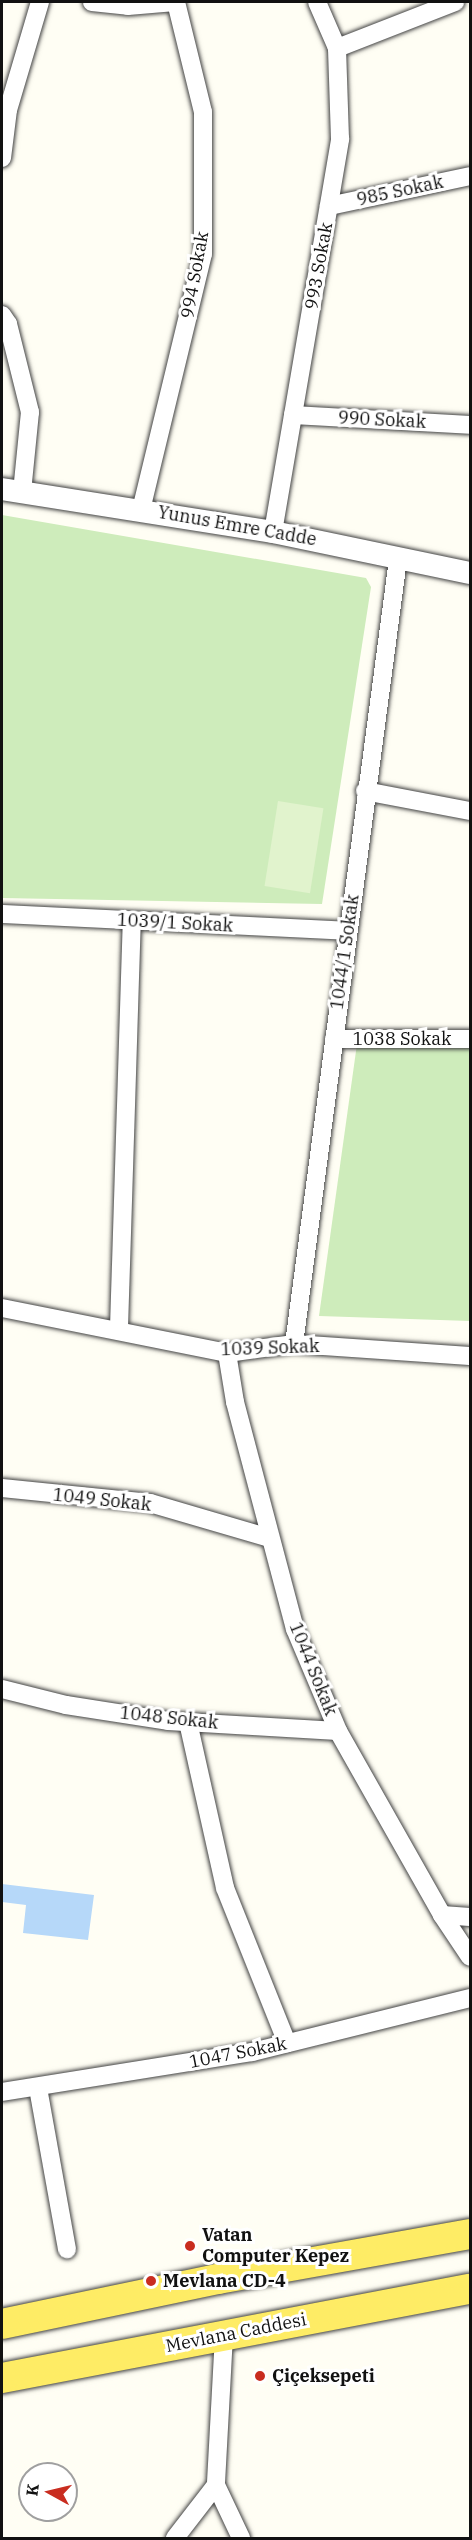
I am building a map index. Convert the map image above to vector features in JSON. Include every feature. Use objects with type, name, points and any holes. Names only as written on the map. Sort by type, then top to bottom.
[{"type":"main road","points":[[2,2324],[218,2279],[471,2234]]},
{"type":"main road","name":"Mevlana Caddesi","points":[[2,2378],[471,2289]]},
{"type":"street","points":[[2,158],[8,111],[40,2]]},
{"type":"street","points":[[92,2],[128,6],[176,2]]},
{"type":"street","name":"994 Sokak","points":[[141,510],[203,254],[203,112],[176,2]]},
{"type":"street","name":"993 Sokak","points":[[273,532],[340,139],[337,48],[317,2]]},
{"type":"street","points":[[337,48],[455,2]]},
{"type":"street","name":"985 Sokak","points":[[329,206],[471,176]]},
{"type":"street","points":[[2,315],[8,324],[30,412],[12,490]]},
{"type":"street","name":"990 Sokak","points":[[293,414],[471,425]]},
{"type":"street","name":"Yunus Emre Cadde","points":[[12,490],[273,532],[471,573]]},
{"type":"street","name":"1044/1 Sokak","points":[[294,1344],[365,791],[398,559]]},
{"type":"street","points":[[365,791],[471,811]]},
{"type":"street","name":"1039/1 Sokak","points":[[2,914],[348,931]]},
{"type":"street","points":[[118,1328],[132,921]]},
{"type":"street","name":"1038 Sokak","points":[[334,1038],[471,1039]]},
{"type":"street","name":"1039 Sokak","points":[[2,1308],[118,1328],[227,1353],[294,1344],[471,1356]]},
{"type":"street","name":"1044 Sokak","points":[[227,1353],[270,1538],[295,1629],[338,1731],[442,1915],[471,1957]]},
{"type":"street","name":"1049 Sokak","points":[[2,1488],[150,1503],[270,1538]]},
{"type":"street","name":"1048 Sokak","points":[[2,1689],[66,1705],[188,1722],[338,1731]]},
{"type":"street","points":[[188,1722],[225,1888],[287,2043]]},
{"type":"street","points":[[442,1915],[471,1917]]},
{"type":"street","name":"1047 Sokak","points":[[2,2092],[38,2088],[287,2043],[471,1998]]},
{"type":"street","points":[[38,2088],[67,2249]]},
{"type":"street","points":[[224,2335],[216,2485],[241,2538]]},
{"type":"street","points":[[175,2538],[216,2485]]},
{"type":"green space","points":[[2,515],[366,578],[371,587],[322,904],[2,898]]},
{"type":"green space","points":[[278,801],[323,808],[310,893],[265,886]]},
{"type":"green space","points":[[357,1044],[470,1047],[470,1321],[319,1316]]},
{"type":"water","points":[[2,1884],[94,1895],[88,1940],[23,1933],[26,1905],[2,1902]]},
{"type":"place","name":"Vatan Computer Kepez","points":[[190,2246]]},
{"type":"place","name":"Mevlana CD-4","points":[[151,2281]]},
{"type":"place","name":"Çiçeksepeti","points":[[260,2376]]}]
